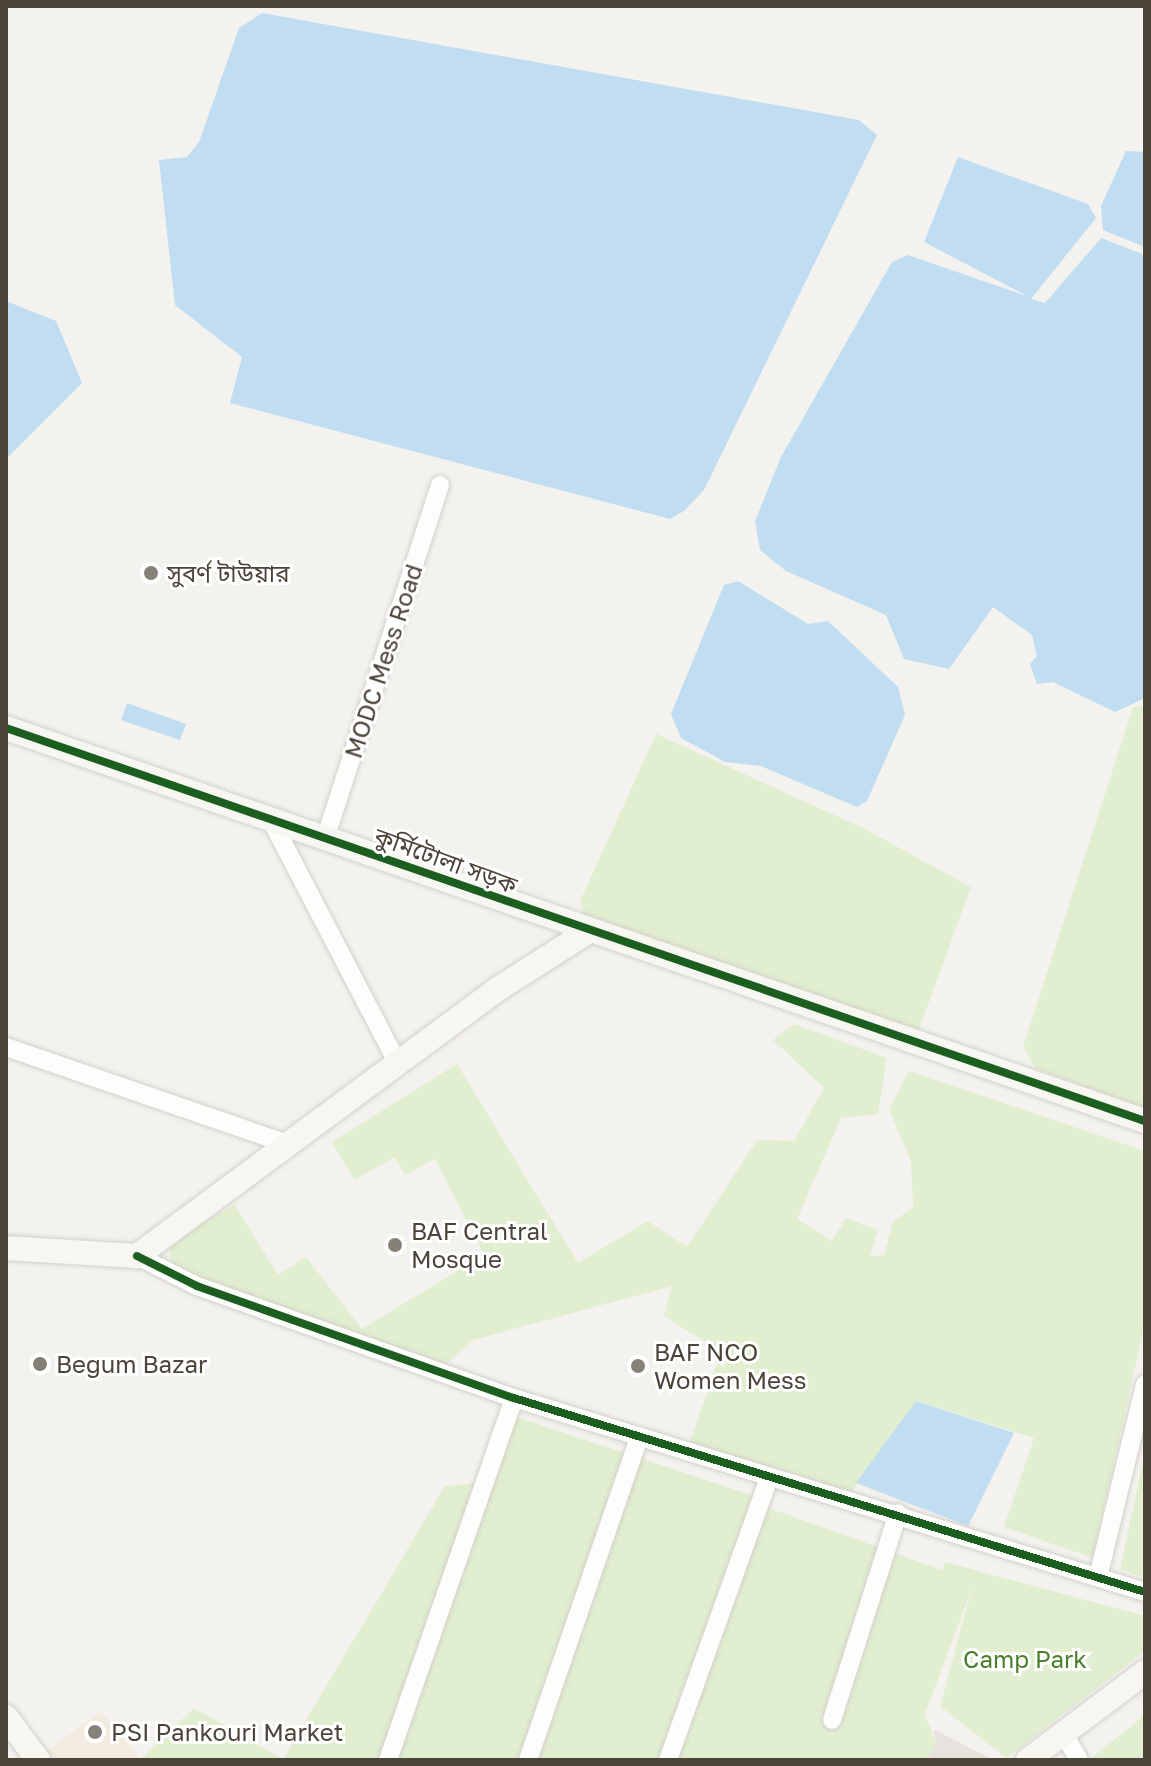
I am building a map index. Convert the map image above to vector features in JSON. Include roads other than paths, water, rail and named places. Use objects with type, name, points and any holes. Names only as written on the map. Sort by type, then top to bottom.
[{"type":"street","name":"MODC Mess Road","points":[[326,836],[440,485]]},
{"type":"street","name":"কুর্মিটোলা সড়ক","points":[[6,728],[326,836],[586,933],[1145,1121]]},
{"type":"street","points":[[270,818],[397,1062]]},
{"type":"street","points":[[137,1256],[397,1062],[586,933]]},
{"type":"street","points":[[6,1047],[287,1144]]},
{"type":"street","points":[[6,1248],[137,1256],[197,1286],[514,1398],[768,1480],[898,1513],[1099,1573],[1145,1592]]},
{"type":"street","points":[[1099,1573],[1145,1385]]},
{"type":"street","points":[[388,1760],[514,1398]]},
{"type":"street","points":[[528,1760],[639,1437]]},
{"type":"street","points":[[668,1760],[768,1480]]},
{"type":"street","points":[[832,1720],[898,1513]]},
{"type":"street","points":[[1028,1760],[1145,1672]]},
{"type":"street","points":[[6,1717],[38,1760]]},
{"type":"street","points":[[1063,1733],[1079,1760]]},
{"type":"water","points":[[262,13],[859,120],[877,135],[704,490],[684,511],[670,519],[230,403],[242,357],[175,305],[159,160],[187,157],[199,142],[239,28]]},
{"type":"water","points":[[1126,151],[1145,152],[1145,247],[1103,230],[1101,206]]},
{"type":"water","points":[[958,157],[1088,204],[1096,218],[1031,299],[1045,303],[1101,238],[1145,255],[1145,698],[1115,712],[1053,682],[1037,684],[1030,664],[1037,656],[1032,635],[993,607],[949,669],[904,659],[886,615],[786,571],[760,550],[755,521],[781,457],[892,262],[908,255],[1027,296],[924,242]]},
{"type":"water","points":[[6,301],[56,321],[82,383],[6,459]]},
{"type":"water","points":[[738,581],[808,624],[828,621],[898,687],[905,715],[867,801],[857,807],[761,766],[725,762],[681,738],[671,714],[724,585]]},
{"type":"water","points":[[127,703],[186,724],[180,740],[121,720]]},
{"type":"water","points":[[916,1401],[1014,1433],[968,1526],[856,1483]]},
{"type":"place","name":"সুবর্ণ টাউয়ার","points":[[151,573]]},
{"type":"place","name":"BAF Central Mosque","points":[[395,1245]]},
{"type":"place","name":"Begum Bazar","points":[[40,1364]]},
{"type":"place","name":"BAF NCO Women Mess","points":[[638,1366]]},
{"type":"place","name":"PSI Pankouri Market","points":[[95,1732]]},
{"type":"park label","name":"Camp Park","points":[[1025,1659]]}]
